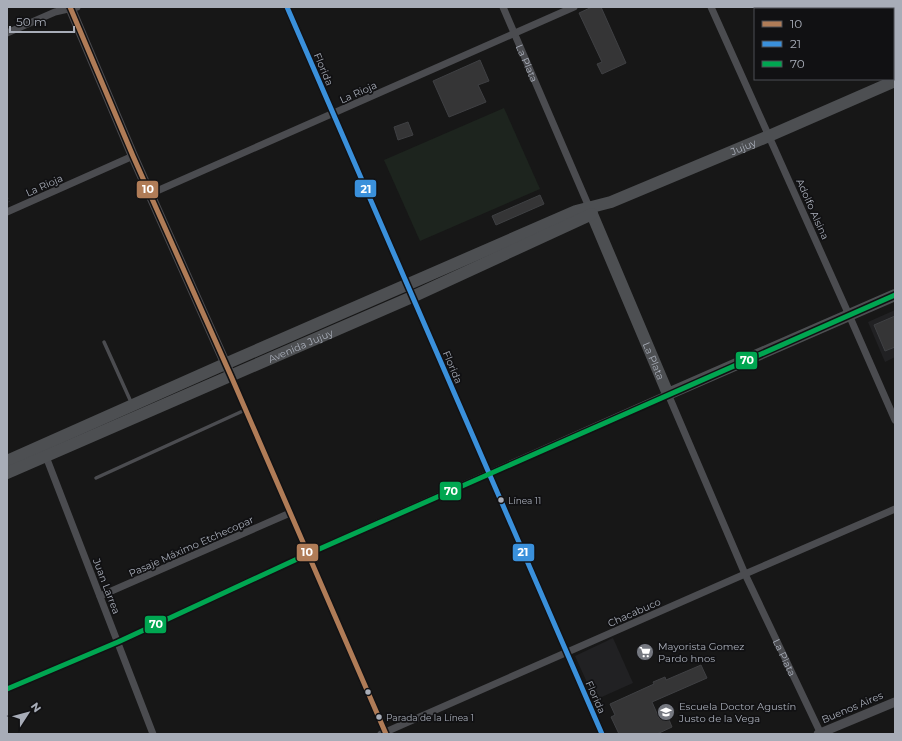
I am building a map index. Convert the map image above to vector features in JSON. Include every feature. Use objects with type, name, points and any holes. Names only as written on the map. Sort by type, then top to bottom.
[{"type":"main road","points":[[72,8],[133,156],[231,376]]},
{"type":"main road","name":"Jujuy","points":[[590,211],[895,81]]},
{"type":"main road","name":"Avenida Jujuy","points":[[7,472],[133,405],[576,211],[590,211]]},
{"type":"main road","name":"Avenida Jujuy","points":[[7,461],[44,451],[231,376],[412,297],[590,211]]},
{"type":"main road","name":"La Plata","points":[[590,211],[668,394]]},
{"type":"main road","points":[[668,394],[895,295]]},
{"type":"street","name":"Florida","points":[[287,7],[602,734]]},
{"type":"street","name":"La Plata","points":[[503,7],[590,211]]},
{"type":"street","name":"La Rioja","points":[[150,194],[574,7]]},
{"type":"street","name":"Adolfo Alsina","points":[[711,7],[895,420]]},
{"type":"street","points":[[7,33],[55,12],[72,8]]},
{"type":"street","name":"La Rioja","points":[[7,212],[133,156]]},
{"type":"street","points":[[231,376],[384,733]]},
{"type":"street","name":"La Plata","points":[[668,394],[745,574],[820,734]]},
{"type":"street","points":[[7,689],[118,642],[308,554],[668,394]]},
{"type":"street","name":"Juan Larrea","points":[[44,451],[153,734]]},
{"type":"street","name":"Chacabuco","points":[[384,733],[895,509]]},
{"type":"street","name":"Pasaje Máximo Etchecopar","points":[[100,596],[290,513]]},
{"type":"street","name":"Buenos Aires","points":[[820,734],[895,702]]},
{"type":"lane","points":[[104,342],[133,405]]},
{"type":"lane","points":[[96,478],[245,410]]},
{"type":"shaded area","points":[[504,108],[540,189],[420,241],[384,160]]},
{"type":"shaded area","points":[[895,310],[895,357],[885,362],[868,322]]},
{"type":"shaded area","points":[[613,638],[633,683],[595,700],[575,656]]},
{"type":"building","points":[[592,7],[601,7],[626,63],[602,74],[597,64],[602,62],[579,13]]},
{"type":"building","points":[[480,60],[489,81],[478,85],[486,102],[449,117],[433,81]]},
{"type":"building","points":[[408,122],[413,135],[398,140],[394,127]]},
{"type":"building","points":[[540,195],[544,204],[496,225],[492,216]]},
{"type":"building","points":[[895,316],[895,347],[885,351],[874,325]]},
{"type":"building","points":[[701,665],[707,678],[652,702],[659,718],[667,715],[672,727],[657,734],[619,734],[611,717],[615,715],[610,704],[654,684],[653,682],[665,677],[666,680]]},
{"type":"transit line","name":"10","points":[[70,7],[133,156],[231,376],[386,734]]},
{"type":"transit line","name":"21","points":[[287,7],[602,734]]},
{"type":"transit line","name":"70","points":[[7,689],[118,642],[308,554],[895,295]]},
{"type":"place","name":"Línea 11","points":[[501,500]]},
{"type":"place","name":"Mayorista Gomez Pardo hnos","points":[[645,652]]},
{"type":"place","name":"Escuela Doctor Agustín Justo de la Vega","points":[[666,712]]},
{"type":"place","name":"Parada de la Línea 1","points":[[379,717]]}]
